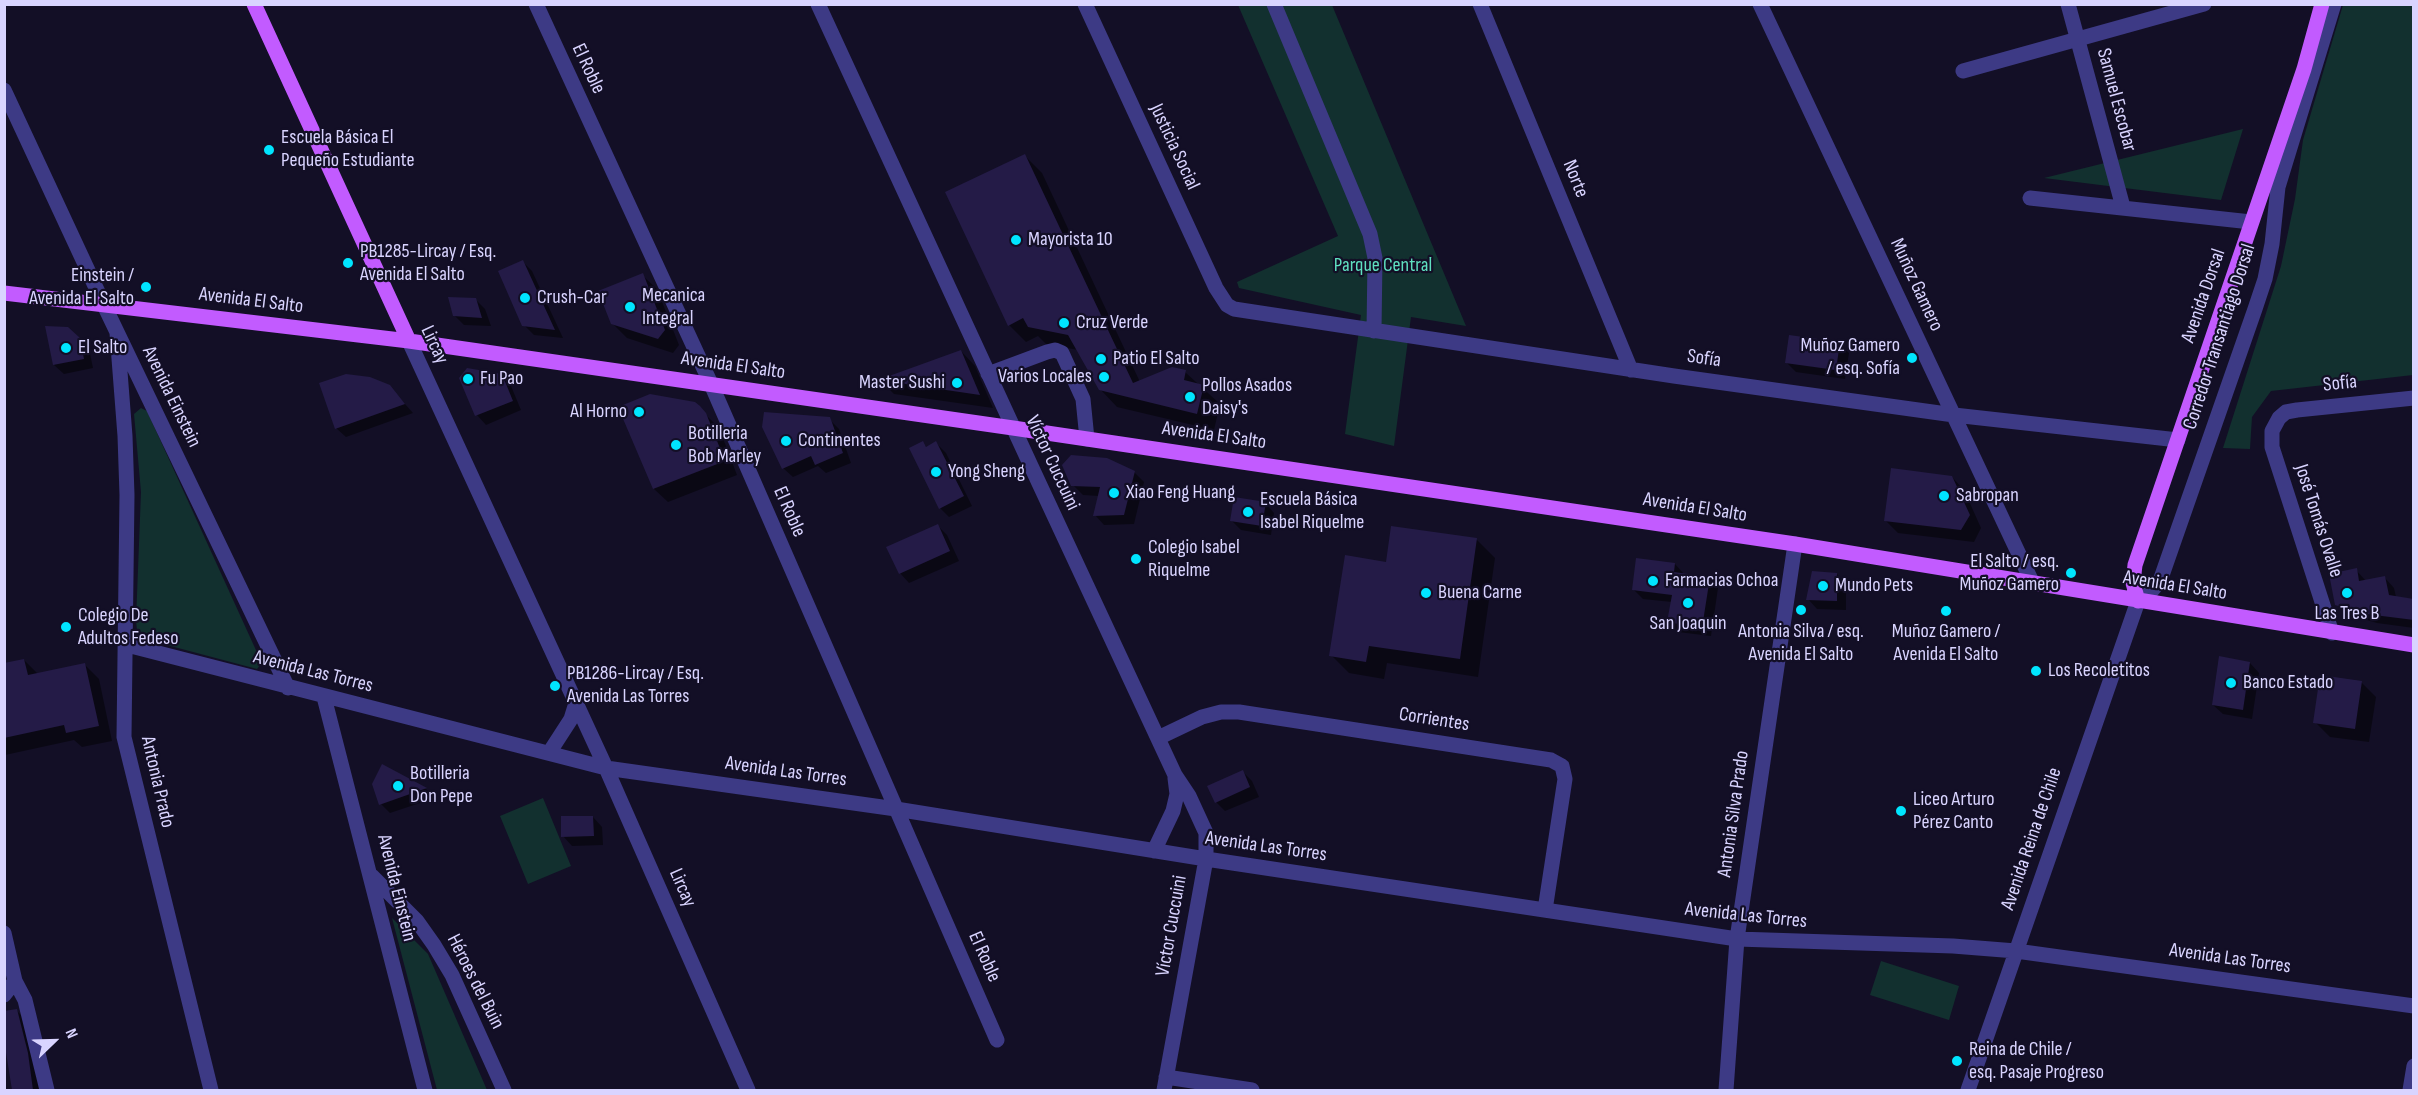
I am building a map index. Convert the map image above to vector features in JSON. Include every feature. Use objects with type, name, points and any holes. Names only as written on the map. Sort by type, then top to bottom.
[{"type":"main road","name":"Lircay","points":[[254,4],[409,341]]},
{"type":"main road","name":"Avenida Dorsal","points":[[2138,601],[2133,583],[2135,566],[2304,69],[2322,4]]},
{"type":"main road","name":"Avenida El Salto","points":[[4,293],[409,341],[1013,428],[1795,544],[2414,645]]},
{"type":"street","name":"El Roble","points":[[536,4],[711,384],[997,1040]]},
{"type":"street","name":"Víctor Cuccuini","points":[[818,4],[1175,775],[1201,820],[1207,845],[1206,859],[1165,1084]]},
{"type":"street","name":"Justicia Social","points":[[1085,4],[1216,288],[1227,305]]},
{"type":"street","points":[[1274,4],[1370,234],[1375,258],[1374,332]]},
{"type":"street","name":"Norte","points":[[1480,4],[1630,370]]},
{"type":"street","name":"Muñoz Gamero","points":[[1761,4],[2033,584]]},
{"type":"street","name":"Samuel Escobar","points":[[2068,4],[2123,207]]},
{"type":"street","points":[[1963,71],[2204,4]]},
{"type":"street","name":"Corredor Transantiago Dorsal","points":[[2138,601],[2147,596],[2160,581],[2265,279],[2272,244],[2278,188],[2334,4]]},
{"type":"street","name":"Avenida Einstein","points":[[4,90],[117,333],[288,688]]},
{"type":"street","points":[[2030,198],[2251,222]]},
{"type":"street","name":"Sofía","points":[[1227,305],[1243,312],[1630,370],[1954,415],[2178,440]]},
{"type":"street","name":"Antonia Prado","points":[[117,333],[125,436],[124,736],[211,1090]]},
{"type":"street","name":"Lircay","points":[[409,341],[606,768],[748,1090]]},
{"type":"street","points":[[988,374],[1047,352],[1055,350],[1062,353],[1083,399],[1087,439]]},
{"type":"street","name":"Sofía","points":[[2275,422],[2286,412],[2297,410],[2414,398]]},
{"type":"street","name":"José Tomás Ovalle","points":[[2275,422],[2272,430],[2272,447],[2332,633]]},
{"type":"street","name":"Antonia Silva Prado","points":[[1726,1090],[1737,939],[1795,544]]},
{"type":"street","name":"Avenida Reina de Chile","points":[[1968,1090],[2138,601]]},
{"type":"street","name":"Avenida Las Torres","points":[[126,645],[606,768],[896,809],[1206,859],[1737,939],[1953,946],[2016,951],[2414,1006]]},
{"type":"street","name":"Avenida Einstein","points":[[324,697],[425,1090]]},
{"type":"street","points":[[549,753],[571,719],[576,703]]},
{"type":"street","name":"Corrientes","points":[[1158,738],[1202,717],[1221,712],[1239,712],[1551,760],[1562,766],[1564,779],[1545,910]]},
{"type":"street","name":"Víctor Cuccuini","points":[[1154,850],[1173,811],[1177,794],[1175,775]]},
{"type":"street","name":"Héroes del Buin","points":[[371,875],[417,921],[434,945],[452,975],[504,1090]]},
{"type":"street","points":[[4,933],[15,981],[25,1000],[47,1090]]},
{"type":"street","points":[[4,994],[15,981]]},
{"type":"street","points":[[2410,1090],[2414,1066]]},
{"type":"street","points":[[1165,1084],[1252,1090]]},
{"type":"green space","name":"Parque Central","points":[[1238,5],[1332,5],[1466,326],[1411,317],[1394,446],[1345,434],[1361,315],[1239,288],[1237,282],[1338,236]]},
{"type":"green space","points":[[2343,5],[2412,5],[2413,375],[2271,391],[2252,417],[2250,449],[2223,448],[2281,266],[2295,199],[2303,140]]},
{"type":"green space","points":[[2243,129],[2221,200],[2044,178]]},
{"type":"green space","points":[[141,408],[147,411],[260,659],[261,664],[257,669],[148,640],[137,630],[141,492],[134,414]]},
{"type":"green space","points":[[543,798],[571,866],[528,884],[500,816]]},
{"type":"green space","points":[[392,918],[428,954],[487,1090],[437,1090]]},
{"type":"green space","points":[[1881,961],[1959,986],[1949,1020],[1870,995]]},
{"type":"building","name":"Mayorista 10","points":[[1025,154],[1133,383],[1172,367],[1186,370],[1184,380],[1204,385],[1197,414],[1099,390],[1068,335],[1028,327],[1023,318],[1008,326],[945,192]]},
{"type":"building","name":"Crush-Car","points":[[523,260],[555,330],[522,326],[498,271]]},
{"type":"building","name":"Mecanica Integral","points":[[643,273],[665,330],[658,339],[611,324],[598,291]]},
{"type":"building","points":[[448,297],[476,298],[482,318],[453,316]]},
{"type":"building","name":"El Salto","points":[[45,326],[68,327],[80,338],[84,359],[53,365]]},
{"type":"building","points":[[1789,335],[1840,342],[1836,370],[1785,363]]},
{"type":"building","points":[[961,350],[980,395],[878,380]]},
{"type":"building","points":[[467,368],[502,374],[513,401],[475,416],[459,378]]},
{"type":"building","points":[[346,374],[370,377],[390,385],[405,404],[335,429],[319,383]]},
{"type":"building","name":"Botilleria Bob Marley","points":[[650,394],[695,402],[700,406],[706,413],[725,461],[653,489],[618,407]]},
{"type":"building","points":[[764,412],[830,417],[843,453],[815,465],[811,456],[782,469],[762,427]]},
{"type":"building","name":"Yong Sheng","points":[[923,441],[926,447],[936,441],[964,496],[939,509],[909,448]]},
{"type":"building","points":[[1071,455],[1107,458],[1135,471],[1124,515],[1093,516],[1100,487],[1071,486],[1062,465]]},
{"type":"building","points":[[1891,468],[1952,476],[1970,515],[1961,530],[1884,521]]},
{"type":"building","name":"Escuela Básica Isabel Riquelme","points":[[1234,497],[1266,502],[1262,526],[1230,521]]},
{"type":"building","points":[[938,524],[950,551],[899,574],[886,547]]},
{"type":"building","name":"Buena Carne","points":[[1391,526],[1477,538],[1460,659],[1369,646],[1366,662],[1329,656],[1345,555],[1386,562]]},
{"type":"building","points":[[1636,558],[1675,563],[1674,572],[1710,577],[1702,628],[1667,622],[1672,595],[1632,590]]},
{"type":"building","points":[[2357,568],[2359,581],[2385,576],[2389,595],[2414,599],[2414,620],[2366,614],[2335,605],[2329,574]]},
{"type":"building","name":"Mundo Pets","points":[[1812,571],[1837,573],[1837,601],[1806,600]]},
{"type":"building","name":"Banco Estado","points":[[2219,656],[2250,662],[2243,710],[2212,705]]},
{"type":"building","points":[[24,659],[28,675],[85,663],[99,726],[66,733],[64,725],[4,738],[4,663]]},
{"type":"building","points":[[2320,675],[2362,681],[2355,729],[2313,723]]},
{"type":"building","name":"Botilleria Don Pepe","points":[[382,764],[427,788],[379,805],[372,784]]},
{"type":"building","points":[[1243,770],[1250,787],[1215,803],[1207,786]]},
{"type":"building","points":[[561,816],[593,816],[594,836],[561,837]]},
{"type":"building","points":[[17,1009],[28,1053],[33,1090],[12,1090],[4,1040],[4,1011]]},
{"type":"place","name":"Escuela Básica El Pequeño Estudiante","points":[[269,150]]},
{"type":"place","name":"Mayorista 10","points":[[1016,240]]},
{"type":"place","name":"PB1285-Lircay / Esq. Avenida El Salto","points":[[348,263]]},
{"type":"place","name":"Einstein / Avenida El Salto","points":[[146,287]]},
{"type":"place","name":"Crush-Car","points":[[525,298]]},
{"type":"place","name":"Mecanica Integral","points":[[630,307]]},
{"type":"place","name":"Cruz Verde","points":[[1064,323]]},
{"type":"place","name":"El Salto","points":[[66,348]]},
{"type":"place","name":"Muñoz Gamero / esq. Sofía","points":[[1912,358]]},
{"type":"place","name":"Patio El Salto","points":[[1101,359]]},
{"type":"place","name":"Varios Locales","points":[[1104,377]]},
{"type":"place","name":"Fu Pao","points":[[468,379]]},
{"type":"place","name":"Master Sushi","points":[[957,383]]},
{"type":"place","name":"Pollos Asados Daisy's","points":[[1190,397]]},
{"type":"place","name":"Al Horno","points":[[639,412]]},
{"type":"place","name":"Continentes","points":[[786,441]]},
{"type":"place","name":"Botilleria Bob Marley","points":[[676,445]]},
{"type":"place","name":"Yong Sheng","points":[[936,472]]},
{"type":"place","name":"Xiao Feng Huang","points":[[1114,493]]},
{"type":"place","name":"Sabropan","points":[[1944,496]]},
{"type":"place","name":"Escuela Básica Isabel Riquelme","points":[[1248,512]]},
{"type":"place","name":"Colegio Isabel Riquelme","points":[[1136,559]]},
{"type":"place","name":"El Salto / esq. Muñoz Gamero","points":[[2071,573]]},
{"type":"place","name":"Farmacias Ochoa","points":[[1653,581]]},
{"type":"place","name":"Mundo Pets","points":[[1823,586]]},
{"type":"place","name":"Buena Carne","points":[[1426,593]]},
{"type":"place","name":"Las Tres B","points":[[2347,593]]},
{"type":"place","name":"San Joaquin","points":[[1688,603]]},
{"type":"place","name":"Antonia Silva / esq. Avenida El Salto","points":[[1801,610]]},
{"type":"place","name":"Muñoz Gamero / Avenida El Salto","points":[[1946,611]]},
{"type":"place","name":"Colegio De Adultos Fedeso","points":[[66,627]]},
{"type":"place","name":"Los Recoletitos","points":[[2036,671]]},
{"type":"place","name":"Banco Estado","points":[[2231,683]]},
{"type":"place","name":"PB1286-Lircay / Esq. Avenida Las Torres","points":[[555,686]]},
{"type":"place","name":"Botilleria Don Pepe","points":[[398,786]]},
{"type":"place","name":"Liceo Arturo Pérez Canto","points":[[1901,811]]},
{"type":"place","name":"Reina de Chile / esq. Pasaje Progreso","points":[[1957,1061]]}]
